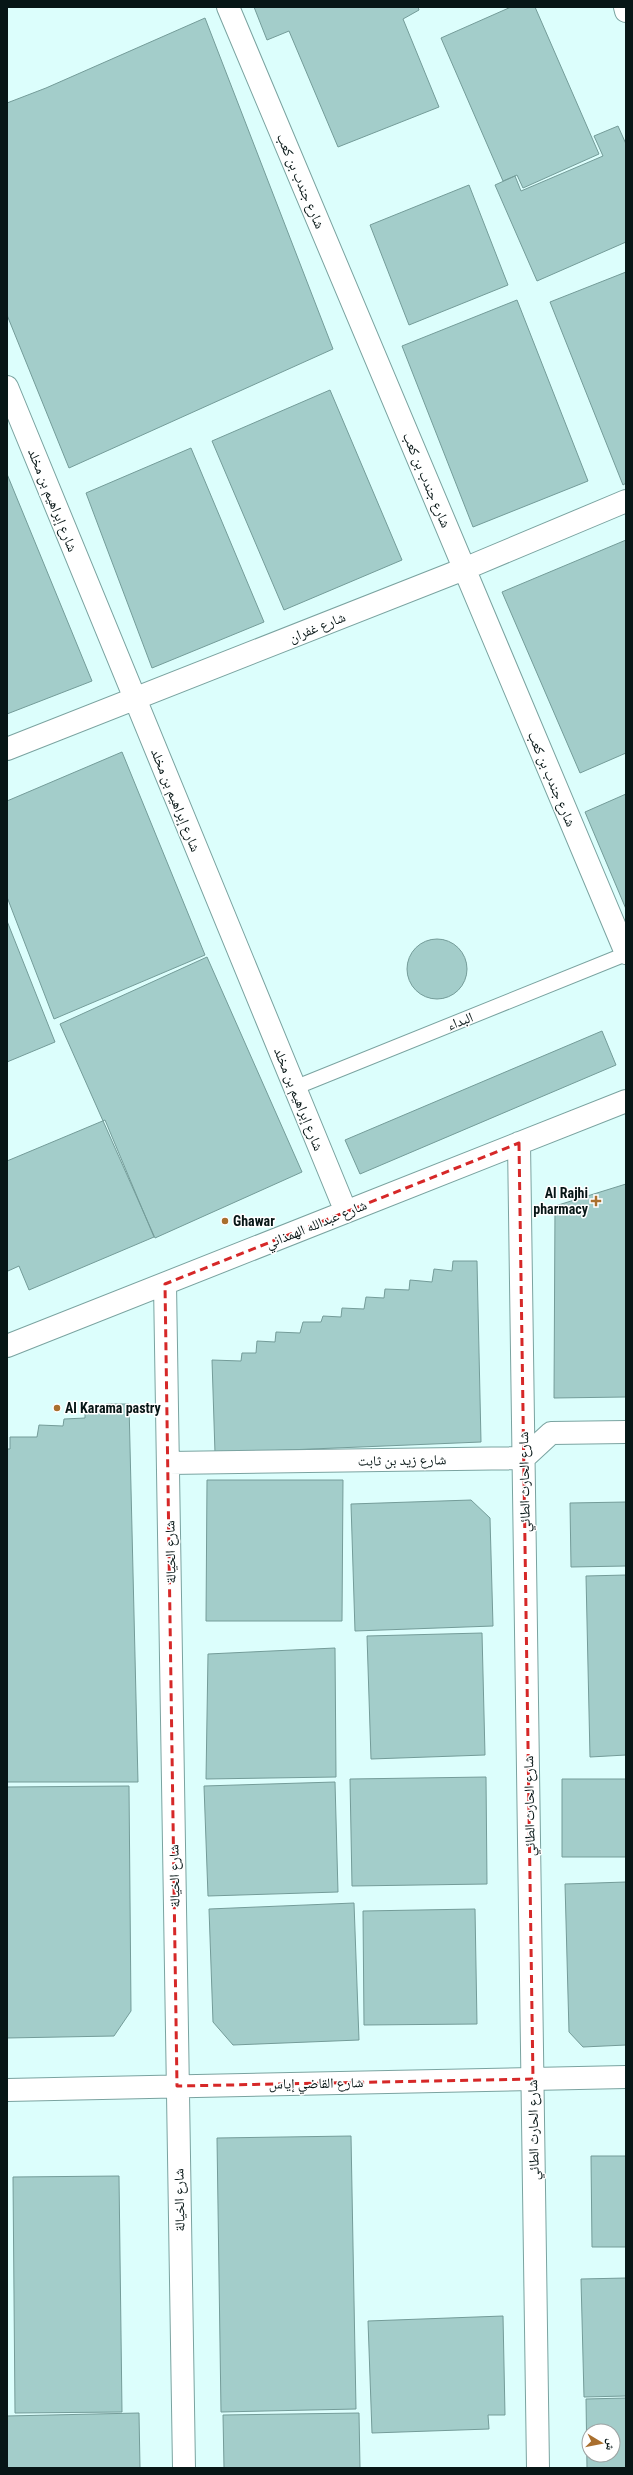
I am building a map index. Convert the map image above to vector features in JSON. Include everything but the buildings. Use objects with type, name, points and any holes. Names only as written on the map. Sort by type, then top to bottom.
[{"type":"street","name":"شارع جندب بن كعب","points":[[228,7],[626,954]]},
{"type":"street","points":[[624,7],[626,11]]},
{"type":"street","name":"شارع إبراهيم بن مخلد","points":[[7,387],[346,1212]]},
{"type":"street","name":"شارع غفران","points":[[7,749],[464,569],[626,501]]},
{"type":"street","name":"شارع عبدالله الهمذاني","points":[[9,1340],[164,1284],[626,1101]]},
{"type":"street","name":"شارع الحارث الطائي","points":[[519,1143],[538,2468]]},
{"type":"street","name":"شارع الخيالة","points":[[164,1284],[184,2468]]},
{"type":"street","points":[[524,1458],[551,1433],[626,1432]]},
{"type":"street","name":"شارع زيد بن ثابت","points":[[168,1463],[524,1458]]},
{"type":"street","name":"شارع القاضي إياس","points":[[7,2090],[626,2077]]},
{"type":"lane","name":"البداء","points":[[294,1088],[626,954]]},
{"type":"highlighted area","points":[[519,1143],[533,2079],[177,2086],[165,1284]]},
{"type":"place","name":"Al Rajhi pharmacy","points":[[596,1201]]},
{"type":"place","name":"Ghawar","points":[[225,1221]]},
{"type":"place","name":"Al Karama pastry","points":[[57,1408]]}]
